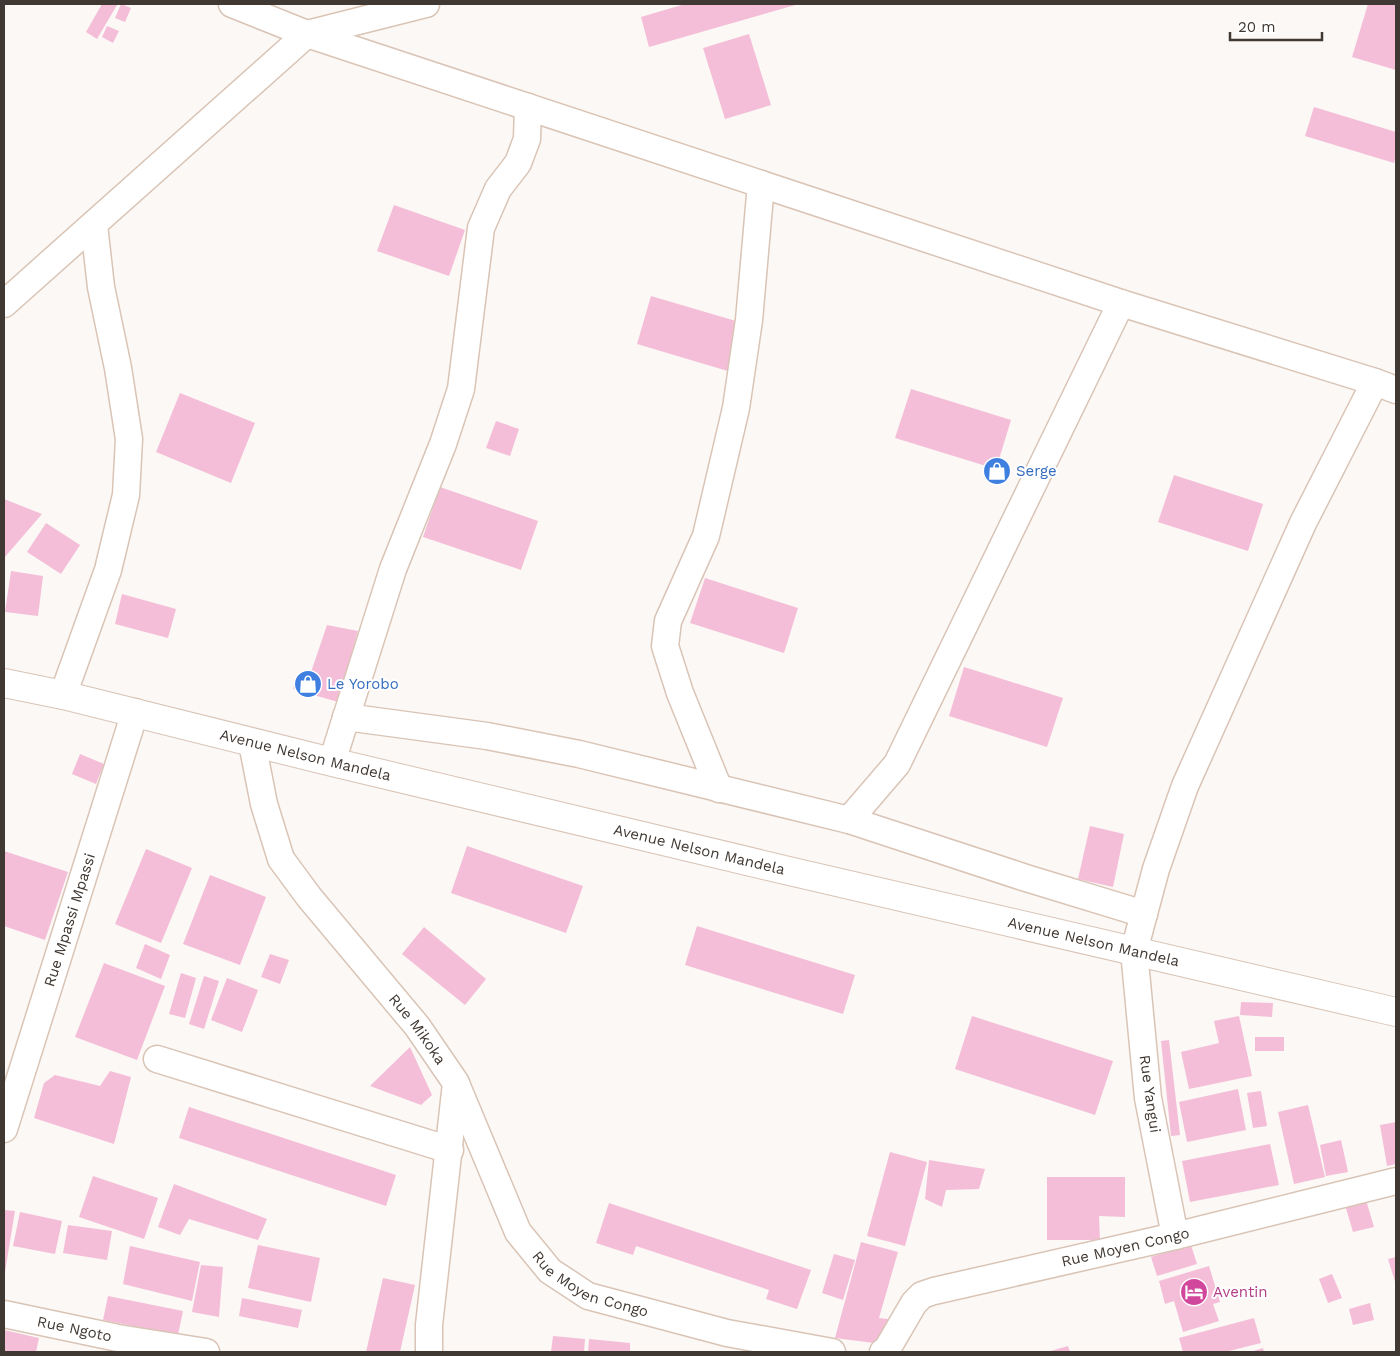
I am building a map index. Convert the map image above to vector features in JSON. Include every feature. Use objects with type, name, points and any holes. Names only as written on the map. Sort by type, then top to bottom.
[{"type":"street","points":[[232,4],[307,34],[1121,303],[1386,386],[1303,524],[1185,786],[1156,869],[1134,952]]},
{"type":"street","points":[[4,304],[307,34],[426,4]]},
{"type":"street","points":[[332,762],[393,569],[444,444],[461,389],[481,228],[498,189],[518,163],[528,139],[528,107]]},
{"type":"street","points":[[719,789],[680,693],[665,646],[668,620],[706,536],[736,408],[749,320],[761,184]]},
{"type":"street","points":[[63,695],[108,570],[127,486],[129,439],[118,368],[101,287],[94,225]]},
{"type":"street","points":[[849,820],[897,764],[1121,303]]},
{"type":"street","name":"Avenue Nelson Mandela","points":[[4,684],[63,695],[252,743],[779,869],[1396,1012]]},
{"type":"street","name":"Rue Mpassi Mpassi","points":[[4,1129],[134,712]]},
{"type":"street","points":[[346,717],[487,736],[579,754],[849,820],[1026,878],[1144,914]]},
{"type":"street","name":"Rue Mikoka","points":[[252,743],[264,804],[280,858],[309,897],[417,1026],[456,1083]]},
{"type":"street","name":"Rue Yangui","points":[[1134,952],[1148,1098],[1175,1236]]},
{"type":"street","points":[[157,1059],[450,1150]]},
{"type":"street","points":[[429,1352],[429,1325],[456,1083]]},
{"type":"street","name":"Rue Moyen Congo","points":[[456,1083],[518,1232],[550,1271],[588,1296],[724,1343],[832,1352]]},
{"type":"street","name":"Rue Moyen Congo","points":[[883,1352],[886,1351],[914,1303],[922,1295],[944,1288],[1175,1236],[1396,1181]]},
{"type":"street","name":"Rue Ngoto","points":[[4,1314],[118,1338],[206,1352]]},
{"type":"building","points":[[102,4],[117,5],[97,39],[86,32]]},
{"type":"building","points":[[121,4],[131,8],[125,22],[115,18]]},
{"type":"building","points":[[685,4],[799,4],[649,47],[641,17]]},
{"type":"building","points":[[1368,4],[1396,4],[1396,70],[1352,57]]},
{"type":"building","points":[[107,26],[119,31],[113,43],[102,37]]},
{"type":"building","points":[[749,34],[771,105],[725,119],[703,48]]},
{"type":"building","points":[[1314,107],[1396,132],[1394,163],[1305,136]]},
{"type":"building","points":[[394,205],[465,230],[449,276],[377,251]]},
{"type":"building","points":[[651,296],[746,324],[731,372],[637,344]]},
{"type":"building","points":[[911,389],[1011,420],[996,469],[895,438]]},
{"type":"building","points":[[180,393],[255,423],[231,483],[156,452]]},
{"type":"building","points":[[496,421],[519,429],[510,456],[486,448]]},
{"type":"building","points":[[1174,475],[1263,504],[1248,551],[1158,522]]},
{"type":"building","points":[[440,487],[538,521],[521,570],[423,537]]},
{"type":"building","points":[[4,499],[42,514],[4,558]]},
{"type":"building","points":[[46,523],[80,545],[61,574],[27,552]]},
{"type":"building","points":[[11,571],[43,576],[38,616],[5,612]]},
{"type":"building","points":[[705,578],[798,608],[784,653],[690,623]]},
{"type":"building","points":[[122,594],[176,609],[168,638],[115,624]]},
{"type":"building","points":[[327,625],[358,631],[338,702],[293,689],[296,676],[309,678]]},
{"type":"building","points":[[964,667],[1063,698],[1047,747],[949,716]]},
{"type":"building","points":[[80,754],[104,764],[96,784],[72,774]]},
{"type":"building","points":[[1090,826],[1124,834],[1113,887],[1078,879]]},
{"type":"building","points":[[467,846],[583,886],[566,933],[451,893]]},
{"type":"building","points":[[146,849],[192,868],[161,943],[115,924]]},
{"type":"building","points":[[4,851],[68,872],[45,940],[4,926]]},
{"type":"building","points":[[210,875],[266,897],[240,965],[183,944]]},
{"type":"building","points":[[697,926],[855,975],[843,1014],[685,965]]},
{"type":"building","points":[[424,927],[486,979],[465,1005],[402,954]]},
{"type":"building","points":[[145,944],[170,955],[161,979],[136,968]]},
{"type":"building","points":[[270,954],[289,960],[280,984],[261,977]]},
{"type":"building","points":[[104,963],[165,986],[137,1060],[75,1037]]},
{"type":"building","points":[[181,973],[196,978],[185,1018],[169,1014]]},
{"type":"building","points":[[204,976],[219,981],[204,1029],[189,1024]]},
{"type":"building","points":[[227,978],[258,990],[242,1032],[211,1020]]},
{"type":"building","points":[[1241,1002],[1273,1003],[1272,1017],[1240,1015]]},
{"type":"building","points":[[972,1016],[1113,1061],[1095,1115],[955,1069]]},
{"type":"building","points":[[1239,1016],[1252,1076],[1189,1089],[1181,1052],[1219,1043],[1214,1021]]},
{"type":"building","points":[[1255,1037],[1284,1037],[1284,1051],[1255,1051]]},
{"type":"building","points":[[1169,1040],[1180,1135],[1171,1136],[1161,1041]]},
{"type":"building","points":[[410,1047],[432,1095],[421,1105],[370,1086]]},
{"type":"building","points":[[110,1071],[131,1077],[114,1144],[34,1118],[44,1083],[55,1075],[100,1086]]},
{"type":"building","points":[[1238,1089],[1246,1130],[1187,1142],[1179,1102]]},
{"type":"building","points":[[1261,1091],[1267,1126],[1253,1128],[1247,1093]]},
{"type":"building","points":[[1308,1105],[1325,1177],[1294,1184],[1278,1112]]},
{"type":"building","points":[[189,1107],[396,1175],[386,1206],[179,1138]]},
{"type":"building","points":[[1396,1122],[1396,1164],[1387,1166],[1380,1125]]},
{"type":"building","points":[[1341,1140],[1348,1172],[1326,1176],[1320,1145]]},
{"type":"building","points":[[1270,1144],[1279,1185],[1190,1202],[1182,1161]]},
{"type":"building","points":[[890,1152],[927,1162],[905,1246],[867,1236]]},
{"type":"building","points":[[929,1160],[985,1169],[979,1189],[946,1190],[942,1207],[925,1199]]},
{"type":"building","points":[[93,1176],[158,1198],[144,1239],[79,1217]]},
{"type":"building","points":[[1047,1177],[1125,1177],[1125,1217],[1099,1216],[1100,1240],[1047,1240]]},
{"type":"building","points":[[174,1184],[267,1219],[258,1240],[189,1219],[180,1235],[158,1227]]},
{"type":"building","points":[[1366,1200],[1374,1227],[1353,1232],[1345,1205]]},
{"type":"building","points":[[609,1203],[811,1270],[797,1309],[766,1299],[769,1290],[636,1246],[633,1255],[596,1243]]},
{"type":"building","points":[[4,1210],[15,1211],[5,1272],[4,1272]]},
{"type":"building","points":[[20,1212],[62,1221],[55,1254],[13,1246]]},
{"type":"building","points":[[68,1225],[112,1231],[107,1260],[63,1253]]},
{"type":"building","points":[[861,1242],[898,1252],[879,1318],[888,1319],[882,1344],[835,1338]]},
{"type":"building","points":[[258,1245],[320,1258],[311,1302],[248,1288]]},
{"type":"building","points":[[1191,1245],[1197,1264],[1157,1276],[1151,1257]]},
{"type":"building","points":[[130,1246],[200,1262],[192,1301],[123,1284]]},
{"type":"building","points":[[834,1254],[855,1260],[843,1300],[822,1293]]},
{"type":"building","points":[[1396,1257],[1396,1285],[1388,1259]]},
{"type":"building","points":[[201,1265],[223,1267],[219,1317],[192,1312]]},
{"type":"building","points":[[1209,1266],[1220,1302],[1213,1304],[1219,1321],[1183,1332],[1174,1301],[1165,1304],[1159,1281]]},
{"type":"building","points":[[1332,1274],[1342,1298],[1328,1303],[1319,1279]]},
{"type":"building","points":[[383,1278],[415,1285],[400,1352],[366,1352]]},
{"type":"building","points":[[108,1296],[183,1311],[178,1335],[103,1320]]},
{"type":"building","points":[[242,1298],[302,1310],[298,1328],[239,1316]]},
{"type":"building","points":[[1370,1303],[1374,1320],[1353,1325],[1349,1309]]},
{"type":"building","points":[[1254,1318],[1261,1343],[1225,1352],[1183,1352],[1179,1338]]},
{"type":"building","points":[[4,1330],[39,1338],[36,1352],[4,1352]]},
{"type":"building","points":[[553,1336],[585,1339],[584,1352],[551,1352]]},
{"type":"building","points":[[589,1339],[630,1343],[630,1352],[588,1352]]},
{"type":"building","points":[[1068,1346],[1070,1352],[1047,1352]]},
{"type":"building","points":[[1263,1348],[1264,1352],[1250,1352]]},
{"type":"place","name":"Serge","points":[[997,471]]},
{"type":"place","name":"Le Yorobo","points":[[308,684]]},
{"type":"place","name":"Aventin","points":[[1194,1292]]}]
